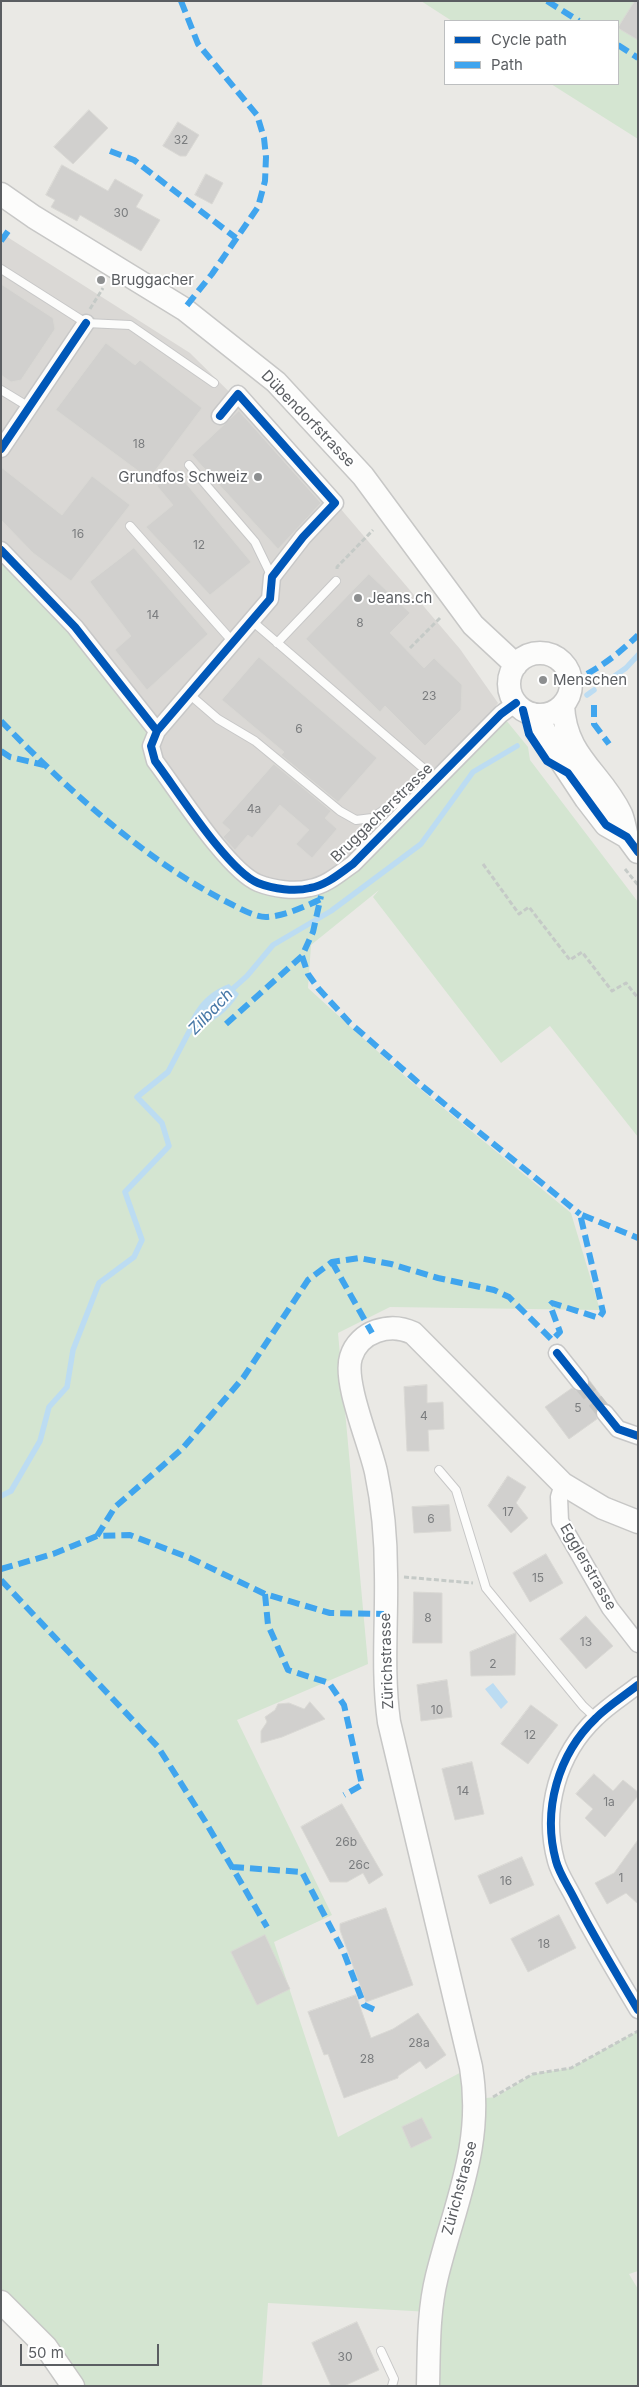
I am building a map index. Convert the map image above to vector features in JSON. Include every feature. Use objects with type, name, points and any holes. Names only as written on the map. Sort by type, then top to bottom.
[{"type":"main road","name":"Dübendorfstrasse","points":[[1,194],[34,217],[184,309],[276,382],[363,476],[473,625],[516,665]]},
{"type":"main road","points":[[537,653],[550,654],[560,660],[568,670],[571,682],[569,695],[563,706],[564,723],[570,741],[622,815],[632,844],[606,824],[586,799],[557,755],[541,724],[511,694],[509,684],[511,674],[516,665],[525,657],[537,653]]},
{"type":"main road","points":[[524,708],[543,715],[563,706]]},
{"type":"main road","name":"Zürichstrasse","points":[[428,2386],[432,2296],[467,2174],[474,2136],[476,2099],[471,2067],[389,1722],[384,1672],[386,1575],[381,1497],[371,1450],[350,1376],[351,1357],[357,1346],[372,1332],[383,1328],[404,1328],[420,1337],[563,1484],[603,1508],[638,1522]]},
{"type":"main road","points":[[1,2302],[46,2347],[73,2386]]},
{"type":"street","points":[[1,449],[86,323]]},
{"type":"street","points":[[1,550],[75,627],[157,730],[270,599],[272,577],[303,537],[336,503],[238,394],[220,416]]},
{"type":"street","name":"Bruggacherstrasse","points":[[157,730],[151,746],[155,761],[230,863],[257,883],[290,890],[310,888],[324,884],[353,864],[501,714],[524,708]]},
{"type":"street","points":[[557,1353],[580,1382]]},
{"type":"street","points":[[605,1413],[618,1429],[638,1436]]},
{"type":"street","name":"Egglerstrasse","points":[[563,1484],[559,1497],[560,1521],[610,1608],[638,1644]]},
{"type":"street","points":[[638,1685],[596,1718],[571,1751],[557,1779],[552,1798],[551,1827],[556,1862],[592,1934],[638,2010]]},
{"type":"lane","points":[[1,269],[86,323],[130,324],[214,383]]},
{"type":"lane","points":[[1,390],[29,407]]},
{"type":"lane","points":[[189,466],[255,542],[272,577]]},
{"type":"lane","points":[[130,526],[233,642]]},
{"type":"lane","points":[[277,643],[336,581]]},
{"type":"lane","points":[[252,621],[437,780]]},
{"type":"lane","points":[[189,694],[218,719],[255,741],[340,811],[356,820],[372,818],[388,806],[404,801],[412,804]]},
{"type":"lane","points":[[439,1470],[456,1490],[486,1588],[570,1691],[596,1718]]},
{"type":"lane","points":[[381,2351],[394,2379],[392,2386]]},
{"type":"path","points":[[86,323],[89,310],[103,288]]},
{"type":"path","points":[[336,581],[337,567],[373,530]]},
{"type":"path","points":[[410,648],[440,618]]},
{"type":"path","points":[[483,864],[519,914],[529,907],[570,960],[582,952],[612,991],[626,983],[638,998]]},
{"type":"path","points":[[386,1575],[485,1584]]},
{"type":"path","points":[[496,2097],[533,2074],[571,2068],[638,2031]]},
{"type":"shaded area","points":[[1,233],[190,353],[305,467],[460,649],[498,703],[443,775],[353,864],[290,890],[230,863],[1,550]]},
{"type":"green space","points":[[421,1],[638,1],[638,139],[553,85],[619,85],[619,20],[450,20]]},
{"type":"green space","points":[[1,550],[157,731],[155,761],[257,883],[324,884],[501,714],[528,747],[530,760],[638,902],[638,1137],[550,1026],[501,1063],[373,897],[379,890],[311,945],[308,988],[408,1079],[571,1213],[600,1310],[390,1307],[338,1333],[368,1664],[237,1720],[332,1915],[274,1942],[338,2137],[471,2067],[476,2099],[496,2097],[533,2074],[571,2068],[638,2031],[638,2271],[629,2274],[638,2289],[638,2386],[428,2386],[430,2312],[268,2303],[262,2386],[71,2386],[1,2302]]},
{"type":"water","points":[[229,984],[239,994],[225,1011],[208,1024],[194,1030],[188,1025],[195,1011],[209,995]]},
{"type":"water","points":[[493,1683],[508,1702],[501,1709],[485,1689]]},
{"type":"building","points":[[635,1],[638,1],[638,40],[619,29]]},
{"type":"building","points":[[89,110],[108,128],[73,164],[54,147]]},
{"type":"building","points":[[178,122],[199,135],[186,156],[180,156],[163,146]]},
{"type":"building","points":[[62,165],[108,191],[115,179],[143,195],[136,207],[160,220],[141,251],[80,215],[77,221],[51,207],[55,200],[46,195]]},
{"type":"building","points":[[206,174],[223,183],[212,204],[195,195]]},
{"type":"building","points":[[1,284],[53,318],[55,329],[21,380],[11,382],[1,375]]},
{"type":"building","points":[[106,343],[135,365],[140,360],[202,408],[149,479],[56,410]]},
{"type":"building","name":"Grundfos Schweiz","points":[[239,411],[321,503],[278,549],[192,455]]},
{"type":"building","points":[[1,467],[62,515],[92,476],[130,505],[71,581],[33,553],[1,520]]},
{"type":"building","points":[[175,470],[251,562],[210,595],[146,527],[173,505],[157,486]]},
{"type":"building","points":[[134,548],[208,634],[147,690],[115,650],[131,636],[90,582]]},
{"type":"building","points":[[369,574],[410,613],[390,633],[424,668],[434,658],[462,685],[461,710],[425,746],[385,706],[380,712],[306,639]]},
{"type":"building","points":[[259,657],[377,758],[338,802],[281,755],[284,752],[222,700]]},
{"type":"building","points":[[274,764],[331,811],[325,818],[337,829],[312,858],[296,844],[309,830],[280,805],[252,838],[248,835],[235,850],[223,837],[230,830],[222,823]]},
{"type":"building","points":[[590,1381],[606,1403],[599,1405],[596,1409],[597,1419],[569,1439],[545,1407],[572,1388],[577,1391],[586,1390]]},
{"type":"building","points":[[427,1385],[427,1403],[443,1402],[444,1429],[428,1430],[429,1451],[407,1451],[404,1387]]},
{"type":"building","points":[[508,1476],[526,1487],[516,1503],[528,1518],[511,1533],[488,1506]]},
{"type":"building","points":[[449,1505],[451,1531],[414,1533],[412,1507]]},
{"type":"building","points":[[546,1554],[563,1583],[530,1602],[513,1573]]},
{"type":"building","points":[[414,1592],[442,1593],[442,1643],[413,1643]]},
{"type":"building","points":[[586,1616],[613,1646],[586,1669],[560,1639]]},
{"type":"building","points":[[516,1633],[515,1675],[471,1676],[470,1652]]},
{"type":"building","points":[[447,1680],[452,1717],[421,1721],[417,1685]]},
{"type":"building","points":[[310,1702],[325,1719],[282,1737],[261,1743],[261,1731],[267,1722],[265,1717],[275,1710],[278,1704],[289,1703],[304,1709]]},
{"type":"building","points":[[531,1705],[558,1725],[528,1764],[501,1744]]},
{"type":"building","points":[[472,1762],[484,1814],[455,1820],[442,1769]]},
{"type":"building","points":[[594,1774],[613,1791],[623,1780],[638,1792],[638,1796],[605,1837],[585,1818],[593,1809],[576,1794]]},
{"type":"building","points":[[342,1804],[383,1875],[369,1884],[363,1873],[347,1882],[330,1882],[301,1827]]},
{"type":"building","points":[[638,1840],[638,1904],[626,1893],[607,1904],[595,1883],[614,1873]]},
{"type":"building","points":[[522,1857],[534,1885],[490,1904],[478,1876]]},
{"type":"building","points":[[386,1908],[413,1985],[366,2002],[340,1930],[340,1924]]},
{"type":"building","points":[[559,1915],[576,1948],[528,1972],[511,1939]]},
{"type":"building","points":[[265,1935],[290,1989],[257,2005],[231,1952]]},
{"type":"building","points":[[356,1995],[371,2038],[393,2029],[418,2013],[446,2055],[426,2069],[420,2061],[398,2076],[398,2078],[344,2098],[328,2054],[324,2055],[308,2012]]},
{"type":"building","points":[[422,2118],[432,2138],[411,2148],[402,2127]]},
{"type":"building","points":[[357,2322],[379,2370],[344,2386],[331,2386],[312,2343]]},
{"type":"waterway","name":"Zilbach","points":[[609,680],[626,668],[638,655]]},
{"type":"waterway","name":"Zilbach","points":[[587,695],[594,690]]},
{"type":"waterway","name":"Zilbach","points":[[228,993],[247,976],[273,945],[331,911],[421,844],[473,772],[517,746]]},
{"type":"waterway","name":"Zilbach","points":[[1,1496],[11,1491],[40,1441],[49,1407],[67,1387],[73,1350],[99,1283],[134,1257],[142,1240],[125,1192],[169,1146],[162,1123],[137,1097],[168,1072],[191,1028],[196,1024]]},
{"type":"tunnel","points":[[580,1382],[605,1413]]},
{"type":"marked path","points":[[181,1],[198,44],[257,115],[264,138],[266,157],[265,181],[258,207],[212,274],[184,309]]},
{"type":"marked path","points":[[547,1],[577,20]]},
{"type":"marked path","points":[[619,46],[638,58]]},
{"type":"marked path","points":[[110,151],[134,160],[236,238]]},
{"type":"marked path","points":[[1,241],[11,227]]},
{"type":"marked path","points":[[571,682],[607,662],[638,635]]},
{"type":"marked path","points":[[594,705],[594,724],[609,744]]},
{"type":"marked path","points":[[1,721],[52,772],[108,822],[168,867],[199,887],[262,917],[287,913],[321,899]]},
{"type":"marked path","points":[[1,751],[10,757],[44,765]]},
{"type":"marked path","points":[[226,1024],[302,956],[313,932],[321,896]]},
{"type":"marked path","points":[[302,956],[308,974],[318,988],[350,1023],[421,1085],[580,1214]]},
{"type":"marked path","points":[[97,1536],[115,1507],[182,1449],[243,1378],[308,1280],[332,1262],[359,1258],[391,1264],[438,1278],[494,1290],[509,1297],[552,1340],[560,1332],[550,1305],[552,1303],[599,1318],[603,1312],[580,1214],[638,1238]]},
{"type":"marked path","points":[[332,1262],[372,1333]]},
{"type":"marked path","points":[[1,1569],[53,1554],[97,1536],[130,1535],[190,1558],[265,1594],[330,1613],[384,1614]]},
{"type":"marked path","points":[[1,1580],[158,1747],[205,1821],[267,1927]]},
{"type":"marked path","points":[[265,1594],[268,1625],[288,1670],[329,1683],[344,1705],[362,1785],[344,1795]]},
{"type":"marked path","points":[[232,1867],[302,1872],[344,1953],[364,2005],[375,2010]]},
{"type":"cycle path","points":[[1,449],[86,323]]},
{"type":"cycle path","points":[[157,731],[270,599],[272,577],[303,537],[335,503],[238,394],[220,416]]},
{"type":"cycle path","points":[[1,550],[75,627],[157,731],[151,746],[155,761],[218,847],[246,876],[264,885],[298,890],[322,884],[338,875],[353,864],[501,714],[516,703]]},
{"type":"cycle path","points":[[523,710],[529,734],[547,761],[568,773],[606,825],[627,837],[638,852]]},
{"type":"cycle path","points":[[557,1353],[618,1429],[638,1436]]},
{"type":"cycle path","points":[[638,1685],[596,1718],[572,1748],[556,1784],[551,1822],[552,1842],[559,1870],[597,1941],[638,2010]]},
{"type":"place","name":"Bruggacher","points":[[101,280]]},
{"type":"place","name":"Grundfos Schweiz","points":[[258,477]]},
{"type":"place","name":"Jeans.ch","points":[[358,598]]},
{"type":"place","name":"Menschen","points":[[543,680]]}]
